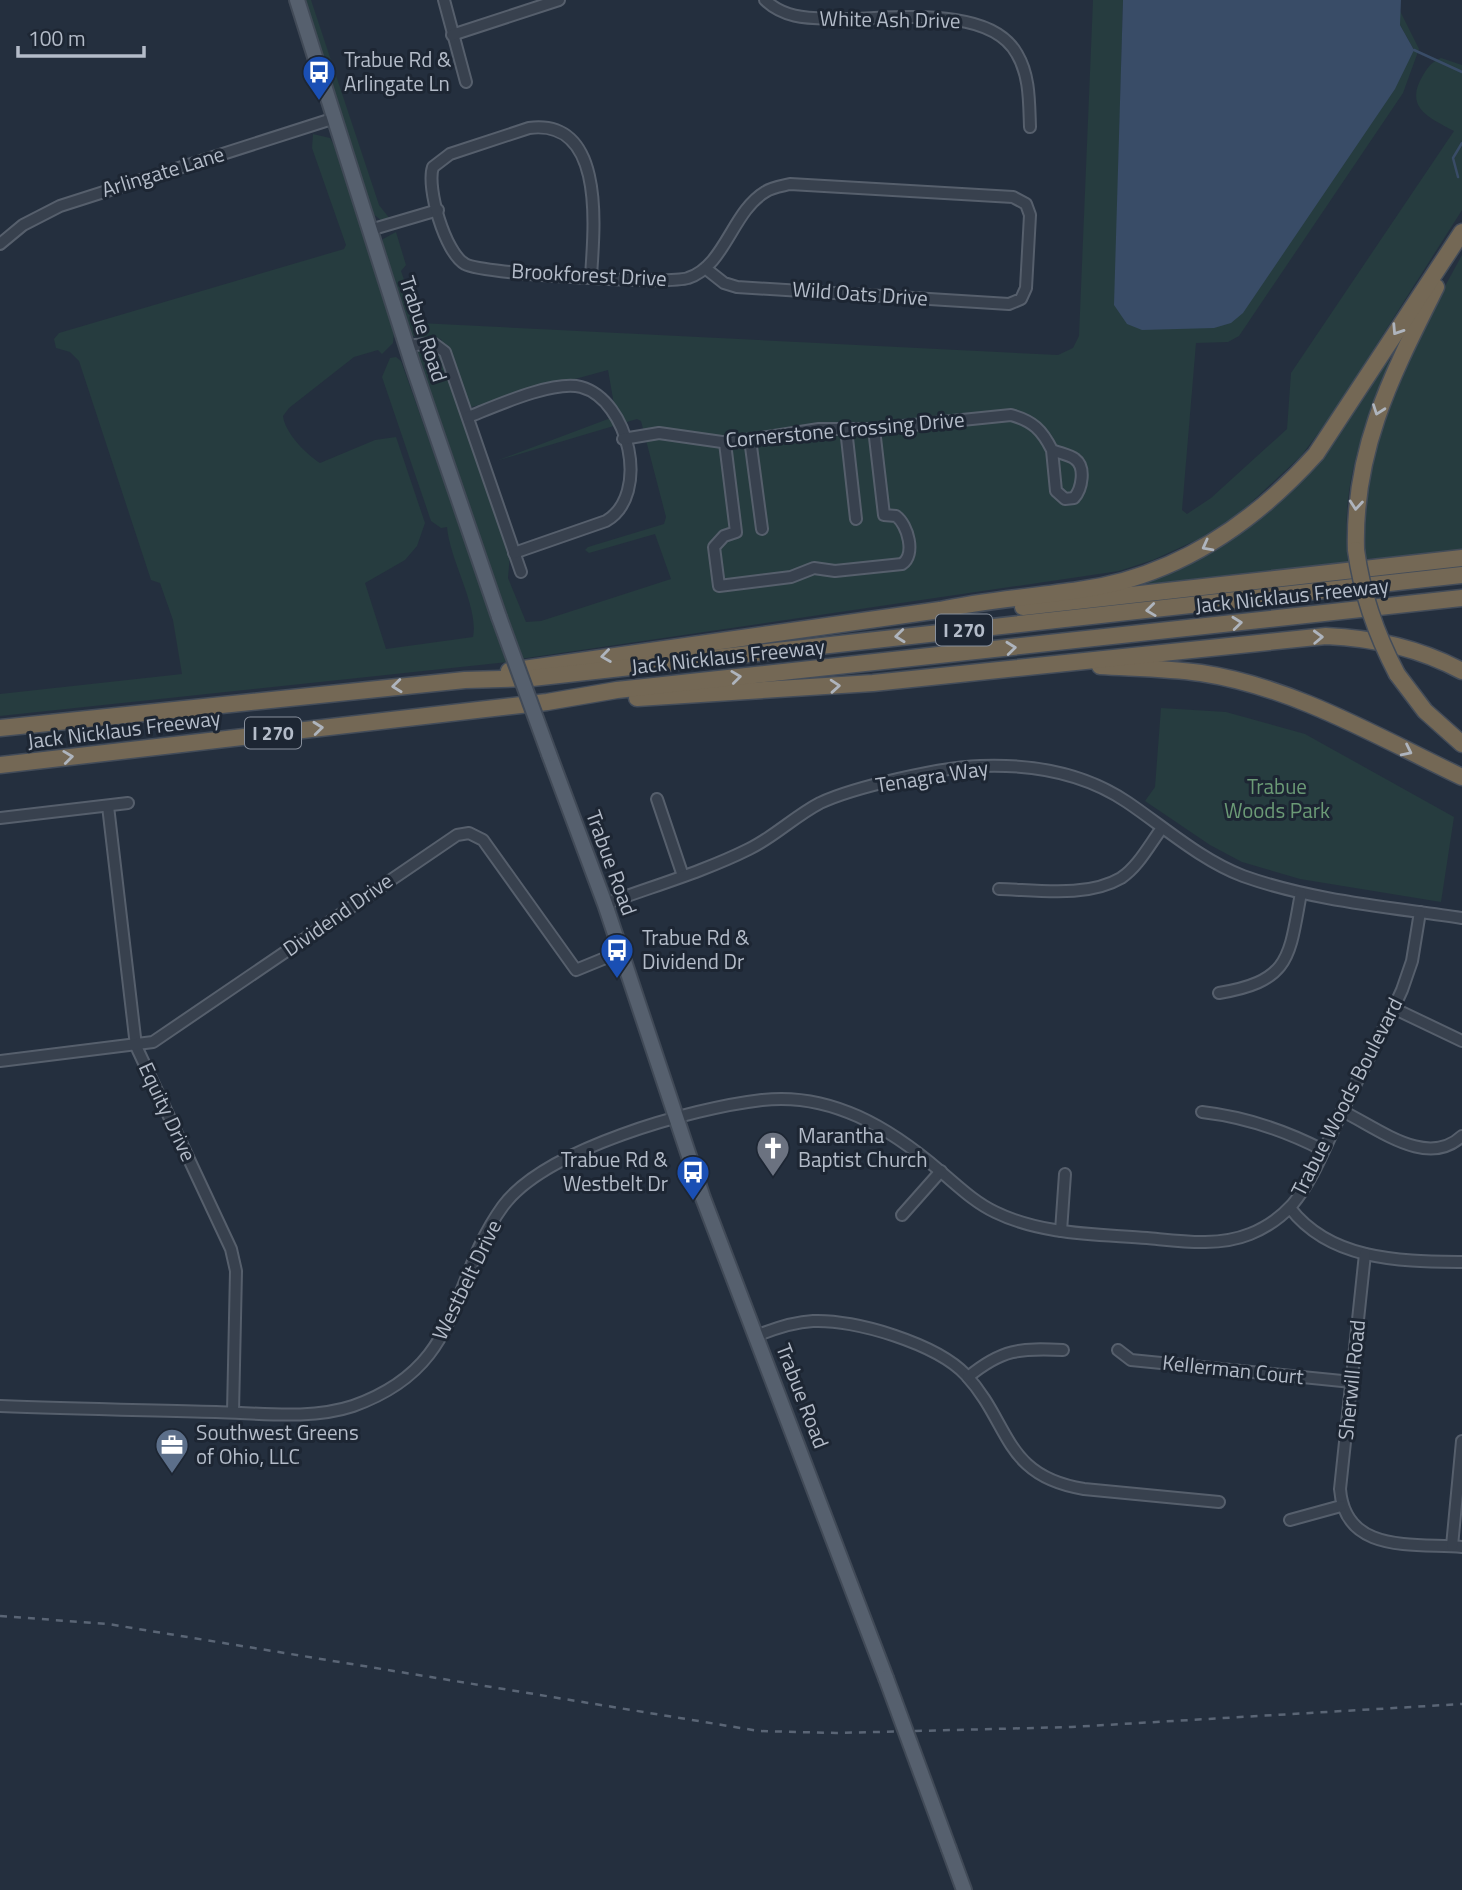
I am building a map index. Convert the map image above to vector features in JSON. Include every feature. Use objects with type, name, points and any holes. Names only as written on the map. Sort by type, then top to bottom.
[{"type":"highway","points":[[465,680],[531,666],[940,610],[982,601],[1080,590],[1127,579],[1189,556],[1249,520],[1289,484],[1316,454],[1462,232]]},
{"type":"highway","points":[[1462,239],[1391,377],[1377,412],[1358,484],[1356,550],[1372,621],[1398,674],[1425,711],[1462,744]]},
{"type":"highway","points":[[940,610],[983,610],[1054,604],[1462,558]]},
{"type":"highway","name":"Jack Nicklaus Freeway","points":[[0,729],[465,680],[532,678],[1462,575]]},
{"type":"highway","name":"Jack Nicklaus Freeway","points":[[0,765],[547,702],[617,690],[1462,597]]},
{"type":"highway","points":[[547,702],[873,683],[1326,636],[1355,637],[1401,646],[1462,671]]},
{"type":"highway","points":[[1055,663],[1202,673],[1271,690],[1308,703],[1462,777]]},
{"type":"main road","name":"Trabue Road","points":[[297,0],[407,346],[499,617],[605,904],[675,1120],[964,1890]]},
{"type":"street","points":[[444,0],[466,82]]},
{"type":"street","points":[[452,35],[559,0]]},
{"type":"street","name":"White Ash Drive","points":[[765,0],[777,10],[801,18],[944,19],[989,27],[1012,45],[1023,65],[1030,127]]},
{"type":"street","name":"Arlingate Lane","points":[[0,244],[23,225],[60,206],[335,118]]},
{"type":"street","points":[[370,230],[438,210],[430,181],[433,167],[443,157],[528,128],[542,126],[555,130],[573,145],[593,190],[591,276]]},
{"type":"street","name":"Wild Oats Drive","points":[[790,184],[1013,197],[1026,204],[1030,215],[1027,275],[1021,299],[1009,304],[737,287],[723,283],[705,268],[747,206],[766,190],[790,184]]},
{"type":"street","name":"Brookforest Drive","points":[[438,210],[451,250],[467,266],[482,270],[670,281],[689,278],[705,268]]},
{"type":"street","points":[[407,346],[424,342],[442,348],[521,572]]},
{"type":"street","points":[[468,416],[553,387],[573,386],[597,394],[605,401],[623,439],[630,481],[626,498],[614,515],[514,553]]},
{"type":"street","name":"Cornerstone Crossing Drive","points":[[623,439],[659,433],[725,443],[819,429],[874,429],[1012,415],[1027,419],[1041,429],[1052,450]]},
{"type":"street","points":[[846,429],[856,519]]},
{"type":"street","points":[[725,443],[736,533],[724,536],[714,547],[719,586],[790,577],[814,568],[835,571],[907,561],[909,555],[905,526],[896,516],[884,515],[874,429]]},
{"type":"street","points":[[750,439],[762,529]]},
{"type":"street","name":"Tenagra Way","points":[[605,904],[752,848],[820,803],[859,789],[977,766],[1054,771],[1078,779],[1125,800],[1162,828],[1241,875],[1301,893],[1462,918]]},
{"type":"street","points":[[657,799],[683,876]]},
{"type":"street","points":[[0,818],[128,803]]},
{"type":"street","name":"Equity Drive","points":[[108,806],[136,1045],[231,1249],[236,1271],[233,1412]]},
{"type":"street","points":[[999,889],[1071,890],[1104,886],[1133,868],[1162,828]]},
{"type":"street","name":"Dividend Drive","points":[[0,1061],[153,1042],[457,835],[469,833],[483,840],[576,970],[620,952]]},
{"type":"street","points":[[1219,993],[1248,989],[1275,975],[1290,950],[1301,893]]},
{"type":"street","name":"Trabue Woods Boulevard","points":[[675,1120],[763,1100],[825,1104],[853,1112],[890,1130],[976,1203],[1024,1224],[1061,1231],[1221,1241],[1247,1236],[1290,1208],[1323,1150],[1393,1009],[1412,961],[1420,912]]},
{"type":"street","points":[[1393,1009],[1462,1041]]},
{"type":"street","points":[[1342,1111],[1417,1148],[1435,1151],[1451,1146],[1462,1136]]},
{"type":"street","points":[[1202,1112],[1234,1116],[1284,1130],[1323,1150]]},
{"type":"street","name":"Westbelt Drive","points":[[0,1406],[300,1413],[337,1410],[391,1388],[422,1362],[441,1338],[456,1311],[488,1232],[517,1190],[537,1173],[570,1155],[675,1120]]},
{"type":"street","points":[[902,1215],[941,1171]]},
{"type":"street","points":[[1061,1231],[1065,1174]]},
{"type":"street","points":[[1290,1208],[1321,1239],[1346,1250],[1462,1262]]},
{"type":"street","name":"Sherwill Road","points":[[1341,1506],[1340,1489],[1365,1254]]},
{"type":"street","points":[[755,1336],[813,1321],[848,1325],[898,1337],[932,1349],[968,1377],[1019,1457],[1040,1475],[1075,1487],[1219,1502]]},
{"type":"street","points":[[968,1377],[1005,1352],[1030,1348],[1063,1350]]},
{"type":"street","name":"Kellerman Court","points":[[1118,1350],[1131,1360],[1352,1382]]},
{"type":"street","points":[[1290,1520],[1341,1506],[1350,1523],[1364,1535],[1383,1541],[1457,1547],[1462,1441]]},
{"type":"green space","points":[[303,0],[311,0],[379,205],[390,219],[382,221],[372,213]]},
{"type":"green space","points":[[1093,0],[1123,0],[1115,305],[1414,50],[1400,25],[1400,11],[1419,49],[1403,93],[1239,336],[1228,342],[1196,343],[1182,510],[1187,514],[1211,498],[1287,429],[1291,373],[1454,131],[1429,117],[1418,105],[1417,88],[1422,77],[1434,62],[1441,58],[1462,65],[1462,210],[1330,418],[1301,456],[1241,512],[1201,538],[1153,560],[1119,571],[520,659],[417,359],[418,352],[434,347],[439,353],[510,555],[508,578],[526,622],[541,621],[671,579],[655,534],[589,553],[585,550],[664,524],[666,517],[641,421],[637,419],[496,461],[616,416],[608,370],[468,408],[441,339],[411,336],[408,331],[382,245],[383,239],[396,232],[406,265],[401,271],[419,323],[1058,355],[1073,348],[1079,336]]},
{"type":"green space","points":[[313,134],[330,138],[335,147],[394,332],[393,343],[382,354],[378,350],[354,357],[289,408],[283,416],[285,423],[297,442],[320,463],[375,440],[396,437],[425,523],[417,546],[405,560],[365,583],[386,649],[473,637],[472,612],[447,527],[441,528],[431,521],[382,377],[390,358],[396,357],[401,361],[508,662],[0,716],[0,694],[182,674],[173,620],[160,583],[151,580],[79,361],[70,352],[56,348],[54,339],[59,333],[344,249],[346,245],[312,148]]},
{"type":"green space","points":[[1462,255],[1462,551],[1377,561],[1376,558],[1365,559],[1364,518],[1378,439],[1406,363]]},
{"type":"green space","points":[[1388,360],[1391,362],[1363,435],[1350,483],[1346,534],[1348,562],[1120,590],[1184,562],[1333,440]]},
{"type":"green space","name":"Trabue Woods Park","points":[[1161,708],[1226,712],[1305,734],[1454,817],[1441,902],[1300,879],[1242,862],[1210,845],[1145,801],[1155,787]]},
{"type":"water","points":[[1123,0],[1401,0],[1400,25],[1414,50],[1395,89],[1243,313],[1231,323],[1214,328],[1142,330],[1127,324],[1114,305]]},
{"type":"waterway","points":[[1414,50],[1462,72]]},
{"type":"waterway","points":[[1458,177],[1453,158],[1462,143]]},
{"type":"railway","points":[[0,1616],[108,1624],[759,1731],[836,1733],[1071,1727],[1462,1704]]},
{"type":"place","name":"Trabue Rd & Arlingate Ln","points":[[319,102]]},
{"type":"place","name":"Trabue Rd & Dividend Dr","points":[[617,980]]},
{"type":"place","name":"Marantha Baptist Church","points":[[773,1178]]},
{"type":"place","name":"Trabue Rd & Westbelt Dr","points":[[693,1202]]},
{"type":"place","name":"Southwest Greens of Ohio, LLC","points":[[172,1475]]}]
